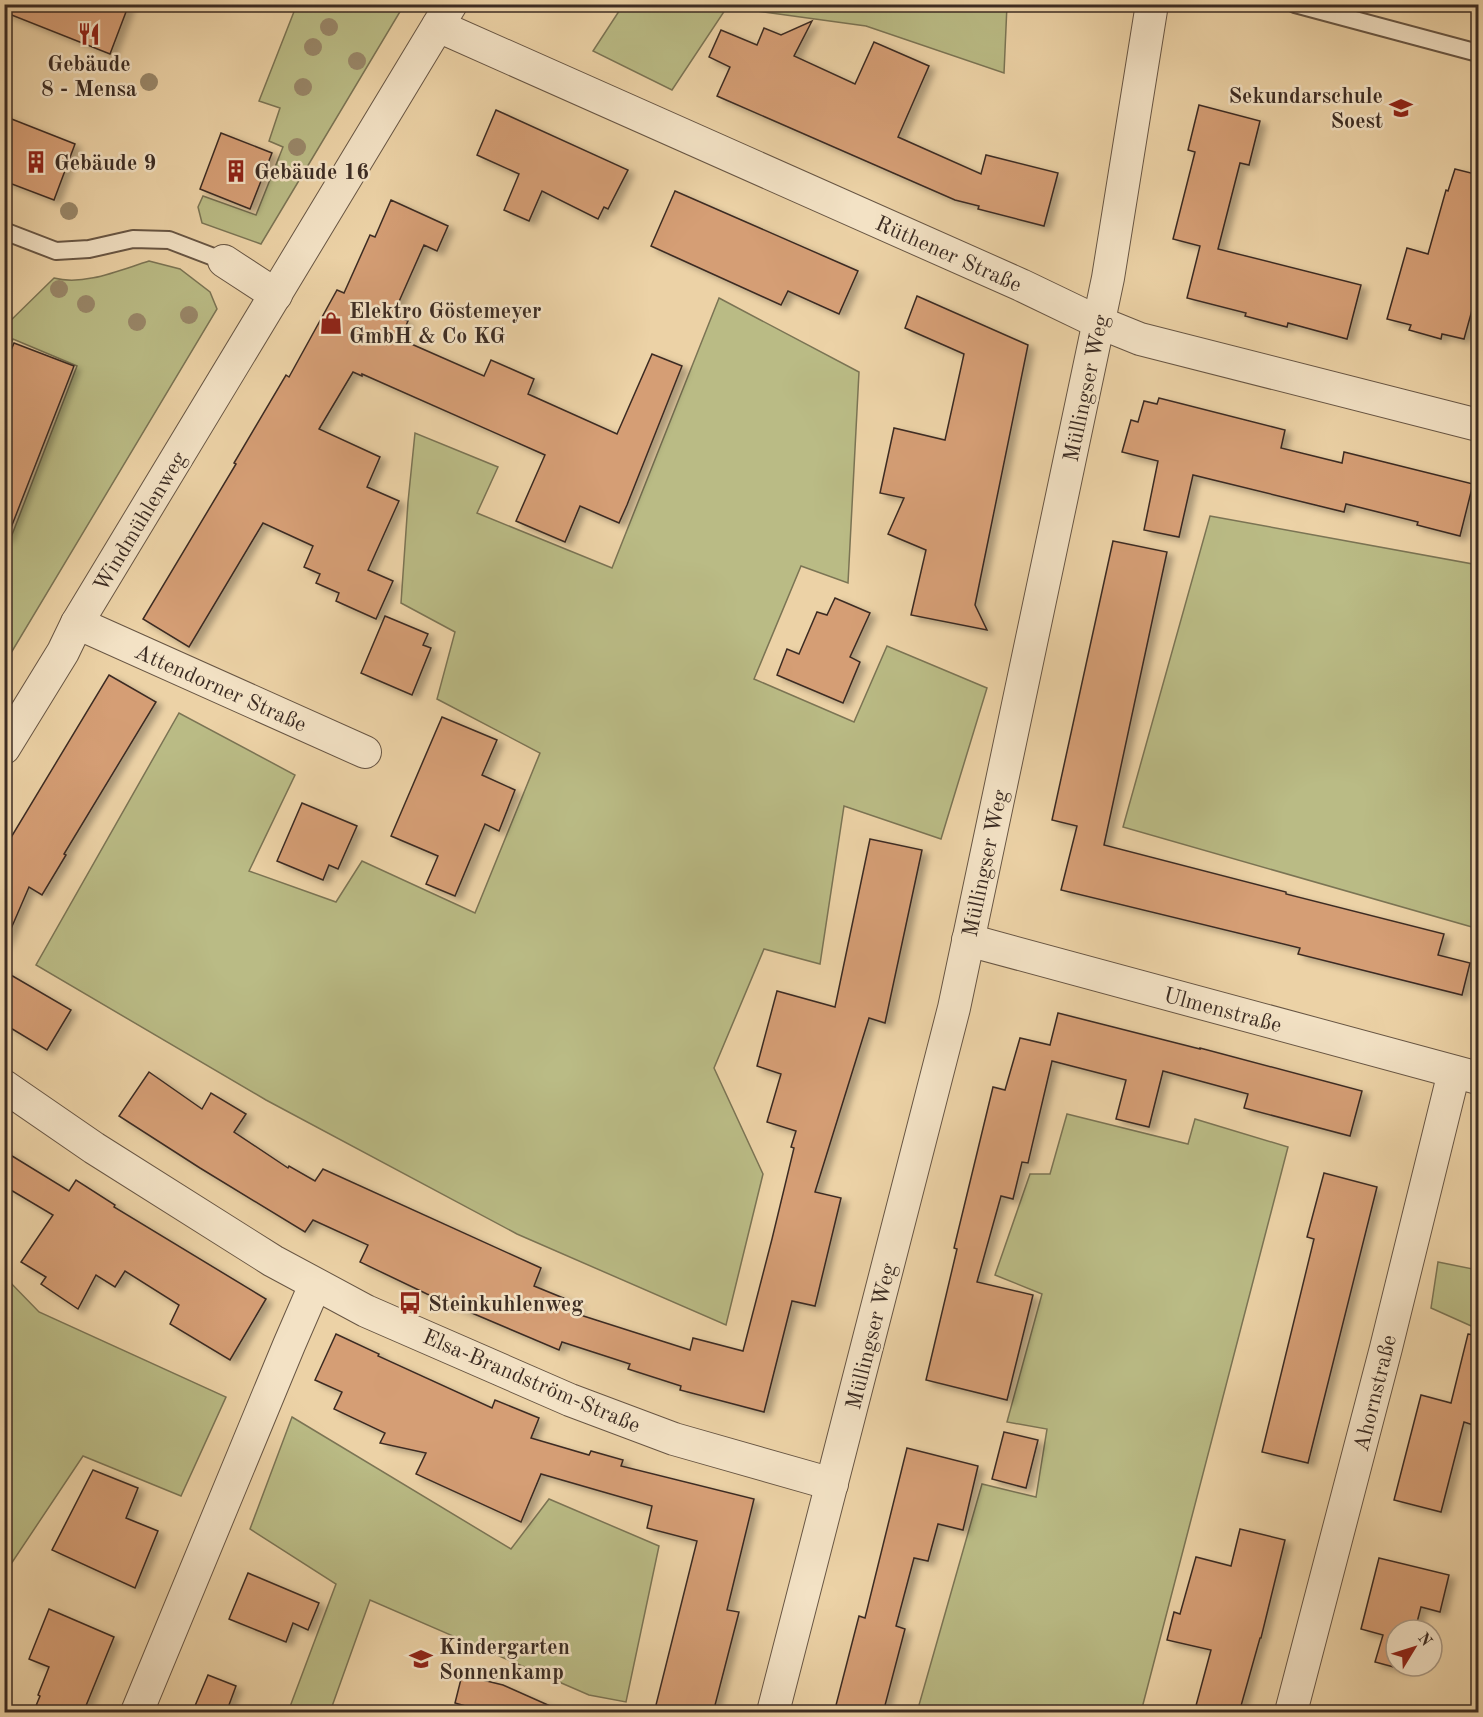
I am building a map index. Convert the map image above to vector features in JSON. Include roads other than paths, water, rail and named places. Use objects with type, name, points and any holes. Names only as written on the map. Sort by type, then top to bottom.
[{"type":"street","name":"Müllingser Weg","points":[[773,1713],[954,1008],[1108,278],[1152,4]]},
{"type":"street","name":"Rüthener Straße","points":[[444,15],[1098,322],[1140,339],[1479,425]]},
{"type":"street","name":"Windmühlenweg","points":[[4,748],[444,15]]},
{"type":"street","points":[[224,261],[276,295]]},
{"type":"street","name":"Attendorner Straße","points":[[77,623],[365,752]]},
{"type":"street","name":"Ulmenstraße","points":[[968,940],[1466,1075]]},
{"type":"street","name":"Ahornstraße","points":[[1292,1713],[1386,1348],[1466,1075]]},
{"type":"street","name":"Elsa-Brandström-Straße","points":[[4,1086],[94,1148],[273,1261],[366,1311],[570,1400],[674,1439],[832,1484]]},
{"type":"street","points":[[137,1713],[315,1285]]},
{"type":"lane","points":[[1296,4],[1479,53]]},
{"type":"lane","points":[[4,231],[56,251],[89,249],[133,239],[169,240],[224,261]]},
{"type":"place","name":"Gebäude 8 - Mensa","points":[[89,34]]},
{"type":"place","name":"Sekundarschule Soest","points":[[1401,108]]},
{"type":"place","name":"Gebäude 9","points":[[36,162]]},
{"type":"place","name":"Gebäude 16","points":[[236,171]]},
{"type":"place","name":"Elektro Göstemeyer GmbH & Co KG","points":[[331,323]]},
{"type":"place","name":"Steinkuhlenweg","points":[[410,1303]]},
{"type":"place","name":"Kindergarten Sonnenkamp","points":[[421,1659]]}]
